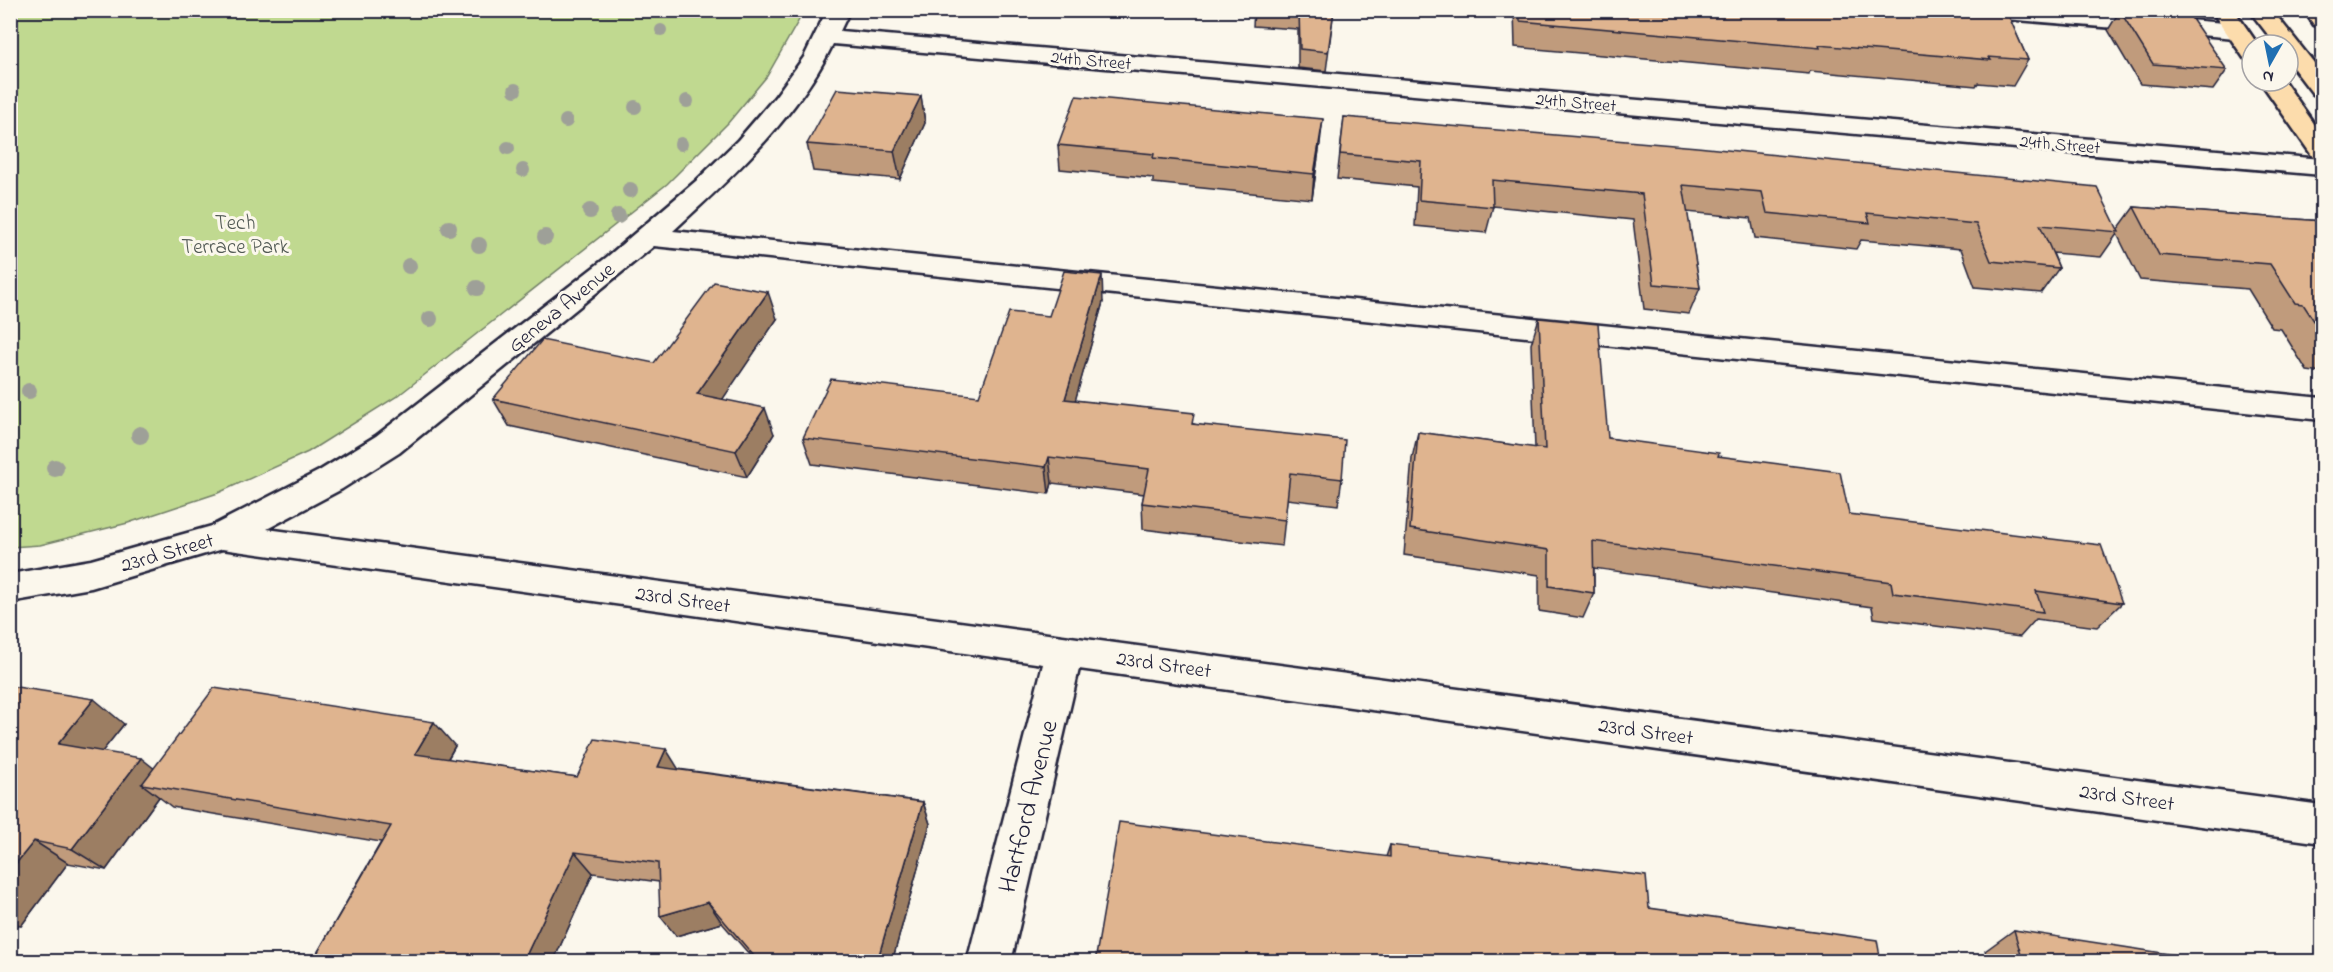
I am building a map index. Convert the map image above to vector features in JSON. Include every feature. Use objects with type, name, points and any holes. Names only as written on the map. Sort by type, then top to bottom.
[{"type":"main road","points":[[2222,10],[2240,36]]},
{"type":"main road","points":[[2260,10],[2278,33]]},
{"type":"main road","points":[[2315,10],[2322,20]]},
{"type":"main road","points":[[2300,61],[2322,89]]},
{"type":"main road","points":[[2280,93],[2322,152]]},
{"type":"street","name":"Geneva Avenue","points":[[222,536],[301,496],[366,458],[435,407],[648,237],[721,172],[773,115],[811,67],[828,37],[839,10]]},
{"type":"street","points":[[1982,10],[2236,31]]},
{"type":"street","name":"24th Street","points":[[828,37],[2322,167]]},
{"type":"street","points":[[648,237],[2322,409]]},
{"type":"street","name":"23rd Street","points":[[10,588],[32,586],[127,564],[222,536],[2322,824]]},
{"type":"street","name":"Hartford Avenue","points":[[989,962],[1065,651]]},
{"type":"green space","name":"Tech Terrace Park","points":[[11,10],[804,11],[767,76],[728,123],[667,184],[399,395],[308,452],[218,493],[128,523],[40,545],[11,547]]},
{"type":"building","points":[[1299,10],[1334,10],[1328,52],[1300,49]]},
{"type":"building","points":[[1520,10],[1829,10],[1921,18],[1918,10],[2006,10],[2028,60],[1989,57],[1991,60],[1819,45],[1820,48],[1520,21]]},
{"type":"building","points":[[2120,11],[2190,16],[2227,70],[2153,64]]},
{"type":"building","points":[[837,89],[921,96],[894,151],[807,144]]},
{"type":"building","points":[[1076,96],[1323,119],[1314,174],[1153,158],[1154,154],[1058,145]]},
{"type":"building","points":[[1344,117],[1697,147],[2097,187],[2119,232],[2040,225],[2059,268],[1991,261],[1976,224],[1867,213],[1870,223],[1767,213],[1762,192],[1683,185],[1700,288],[1654,284],[1642,194],[1492,180],[1493,207],[1419,200],[1421,161],[1340,154]]},
{"type":"building","points":[[2134,207],[2322,221],[2322,333],[2303,304],[2295,303],[2270,264],[2159,255]]},
{"type":"building","points":[[1064,271],[1102,275],[1065,399],[1194,413],[1192,424],[1345,440],[1342,479],[1290,473],[1285,520],[1142,503],[1149,469],[1049,457],[1046,467],[803,438],[831,379],[979,396],[1009,312],[1049,316]]},
{"type":"building","points":[[714,282],[768,292],[697,394],[765,408],[736,451],[493,399],[542,340],[654,363]]},
{"type":"building","points":[[1539,318],[1598,324],[1608,438],[1719,453],[1718,456],[1840,472],[1849,514],[2101,545],[2122,603],[2036,591],[2043,612],[1893,593],[1891,582],[1593,541],[1594,593],[1549,586],[1549,550],[1410,529],[1418,432],[1545,449]]},
{"type":"building","points":[[10,686],[94,699],[58,744],[141,758],[72,849],[34,841],[10,871]]},
{"type":"building","points":[[214,688],[434,722],[415,754],[577,777],[595,739],[666,749],[658,767],[923,802],[877,962],[759,962],[708,902],[660,916],[658,863],[575,852],[523,962],[312,962],[391,826],[142,784]]},
{"type":"building","points":[[1119,822],[1390,857],[1390,845],[1646,876],[1649,908],[1877,940],[1881,962],[1095,962]]},
{"type":"building","points":[[2014,930],[2175,955],[2177,962],[2023,962]]}]
